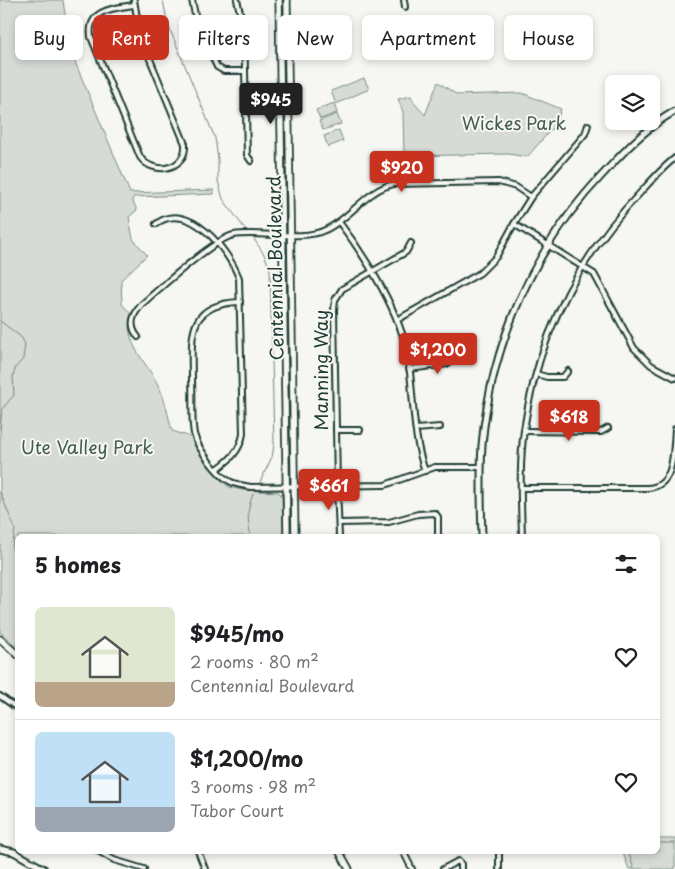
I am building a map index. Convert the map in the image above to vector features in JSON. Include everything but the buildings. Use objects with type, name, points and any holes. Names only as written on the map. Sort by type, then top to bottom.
[{"type":"main road","name":"Centennial Boulevard","points":[[279,0],[287,534]]},
{"type":"main road","name":"Centennial Boulevard","points":[[287,0],[296,534]]},
{"type":"main road","points":[[0,639],[15,652]]},
{"type":"main road","points":[[341,854],[349,869]]},
{"type":"street","points":[[192,0],[196,20],[217,67],[228,71],[245,71]]},
{"type":"street","points":[[404,0],[405,8]]},
{"type":"street","points":[[245,2],[238,2],[244,28],[247,155],[252,161]]},
{"type":"street","points":[[134,3],[140,35],[184,139],[185,149],[182,159],[168,168],[146,166],[93,42],[90,28],[92,18],[107,10],[134,3]]},
{"type":"street","points":[[482,534],[481,468],[484,428],[496,366],[518,303],[548,245],[593,184],[646,131],[675,111]]},
{"type":"street","points":[[240,113],[246,113]]},
{"type":"street","points":[[397,320],[484,270],[496,257],[514,224],[532,197],[585,134],[588,125]]},
{"type":"street","points":[[522,534],[521,488],[524,431],[536,374],[552,325],[582,266],[598,241],[619,216],[675,158]]},
{"type":"street","points":[[182,159],[187,162]]},
{"type":"street","points":[[138,337],[132,326],[138,309],[174,276],[227,237],[236,235],[318,233],[339,222],[375,192],[394,184],[500,182],[516,187],[532,197]]},
{"type":"street","points":[[156,224],[163,219],[177,218],[192,221],[203,227],[237,273],[240,283],[243,434],[236,452],[217,469]]},
{"type":"street","points":[[339,222],[356,245],[371,272],[397,320],[405,341],[419,452],[425,471]]},
{"type":"street","points":[[514,224],[582,266],[597,278],[631,345],[637,353],[655,368],[675,378]]},
{"type":"street","name":"Manning Way","points":[[339,534],[336,486],[334,305],[342,289],[406,252],[411,244]]},
{"type":"street","points":[[240,302],[221,304],[210,309],[197,322],[192,338],[194,434],[200,449],[227,479],[238,485],[251,487],[389,485],[440,467],[481,468]]},
{"type":"street","points":[[410,369],[448,364],[453,356]]},
{"type":"street","points":[[536,374],[547,377],[563,377],[568,371]]},
{"type":"street","points":[[416,430],[440,427]]},
{"type":"street","points":[[524,431],[601,432],[608,428]]},
{"type":"street","points":[[521,488],[647,488],[661,486],[668,480],[674,468],[675,429]]},
{"type":"street","points":[[336,430],[360,430]]},
{"type":"street","points":[[339,523],[390,522],[418,514],[435,513],[438,517],[438,534]]},
{"type":"street","points":[[0,696],[15,707]]},
{"type":"street","points":[[0,849],[15,853]]},
{"type":"street","points":[[18,854],[44,869]]},
{"type":"street","points":[[103,854],[114,860],[144,869]]},
{"type":"street","points":[[199,854],[205,869]]},
{"type":"street","points":[[404,854],[412,869]]},
{"type":"street","points":[[499,854],[499,869]]},
{"type":"street","points":[[443,869],[458,861],[462,869]]},
{"type":"green space","name":"Ute Valley Park","points":[[0,0],[63,0],[65,15],[15,15],[15,60],[74,60],[130,193],[214,190],[214,194],[134,197],[132,200],[137,210],[129,217],[133,239],[147,255],[121,280],[122,304],[131,314],[129,324],[133,342],[160,388],[172,431],[191,437],[196,449],[220,479],[229,487],[242,490],[279,492],[282,497],[283,534],[15,534],[15,645],[0,632]]},
{"type":"green space","points":[[364,78],[369,89],[336,104],[331,91]]},
{"type":"green space","name":"Wickes Park","points":[[438,82],[457,95],[522,93],[561,109],[556,124],[527,157],[509,154],[404,156],[403,112],[398,99],[411,96],[415,104],[425,115]]},
{"type":"green space","points":[[334,103],[337,113],[320,119],[316,110]]},
{"type":"green space","points":[[337,114],[341,124],[323,130],[319,121]]},
{"type":"green space","points":[[339,130],[343,141],[328,147],[324,136]]},
{"type":"green space","points":[[660,839],[675,839],[675,869],[629,869],[623,854],[660,854]]},
{"type":"waterway","points":[[163,0],[171,32],[215,138],[218,159],[218,181],[223,199],[245,229]]},
{"type":"waterway","points":[[254,239],[265,256],[270,270],[274,445],[272,457],[260,482]]},
{"type":"waterway","points":[[0,321],[21,337],[25,344],[23,359],[16,367],[13,376],[14,395],[2,409],[0,429]]},
{"type":"waterway","points":[[0,492],[15,529],[12,549],[15,557]]},
{"type":"waterway","points":[[251,534],[248,515],[253,494]]},
{"type":"waterway","points":[[660,843],[675,843]]},
{"type":"waterway","points":[[629,854],[634,869]]}]
